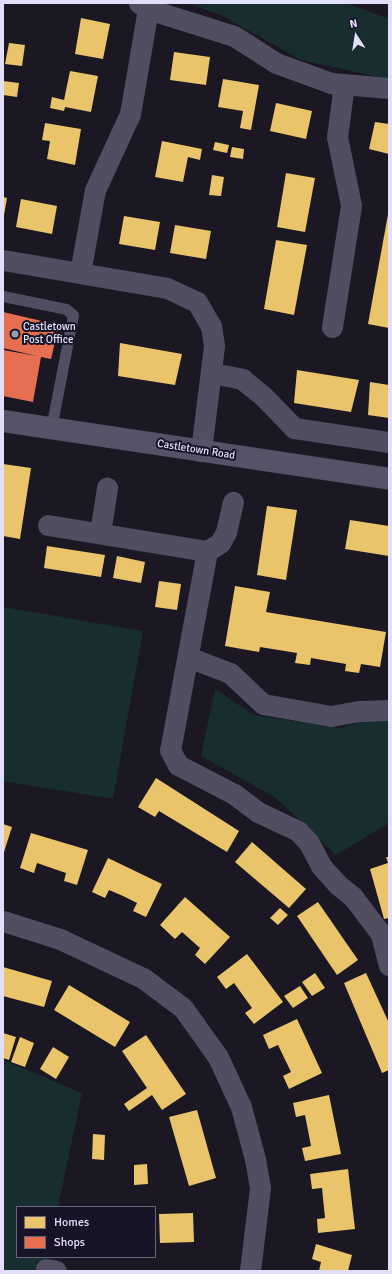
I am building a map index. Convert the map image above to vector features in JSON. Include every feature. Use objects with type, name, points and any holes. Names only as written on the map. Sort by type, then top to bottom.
[{"type":"main road","name":"Castletown Road","points":[[3,421],[389,479]]},
{"type":"street","points":[[80,273],[95,190],[130,114],[144,6],[234,36],[276,63],[331,82],[389,88]]},
{"type":"street","points":[[332,328],[351,205],[337,137],[344,84]]},
{"type":"street","points":[[3,260],[167,288],[197,302],[211,326],[214,346],[212,373],[201,451]]},
{"type":"street","points":[[212,373],[242,379],[264,397],[294,428],[389,442]]},
{"type":"street","points":[[100,533],[107,488]]},
{"type":"street","points":[[48,525],[208,551],[220,544],[226,532],[233,502]]},
{"type":"street","points":[[208,551],[170,750],[178,765],[234,794],[258,812],[298,831],[309,843],[321,866],[337,884],[353,897],[381,934],[389,965]]},
{"type":"street","points":[[188,657],[230,673],[263,704],[332,716],[360,711],[389,710]]},
{"type":"street","points":[[3,921],[60,939],[143,978],[187,1014],[218,1057],[241,1107],[255,1158],[260,1196],[250,1271]]},
{"type":"lane","points":[[3,296],[66,309],[73,315],[51,428]]},
{"type":"green space","points":[[187,3],[346,3],[389,19],[389,79],[301,60],[221,15]]},
{"type":"green space","points":[[3,607],[143,631],[113,799],[3,781]]},
{"type":"green space","points":[[215,689],[254,715],[341,728],[370,719],[389,719],[389,823],[336,855],[276,798],[201,756]]},
{"type":"green space","points":[[3,1060],[82,1093],[58,1206],[16,1206],[16,1258],[45,1258],[38,1271],[3,1271]]},
{"type":"building: Homes","points":[[81,18],[110,24],[103,59],[75,54]]},
{"type":"building: Homes","points":[[9,43],[25,45],[22,66],[5,64]]},
{"type":"building: Homes","points":[[174,52],[210,57],[206,85],[170,80]]},
{"type":"building: Homes","points":[[70,71],[98,76],[91,112],[65,107],[64,111],[50,108],[52,97],[64,100]]},
{"type":"building: Homes","points":[[223,79],[259,85],[251,130],[240,128],[243,111],[218,107]]},
{"type":"building: Homes","points":[[3,81],[19,83],[17,97],[3,95]]},
{"type":"building: Homes","points":[[276,103],[312,111],[306,139],[270,131]]},
{"type":"building: Homes","points":[[375,122],[389,124],[389,154],[369,149]]},
{"type":"building: Homes","points":[[45,123],[81,129],[75,165],[47,159],[50,141],[42,140]]},
{"type":"building: Homes","points":[[162,141],[202,149],[200,160],[188,157],[183,182],[155,177]]},
{"type":"building: Homes","points":[[215,142],[229,145],[227,153],[213,150]]},
{"type":"building: Homes","points":[[232,147],[244,149],[243,159],[230,157]]},
{"type":"building: Homes","points":[[286,173],[315,178],[305,232],[277,227]]},
{"type":"building: Homes","points":[[212,175],[224,177],[221,196],[209,195]]},
{"type":"building: Homes","points":[[3,197],[7,198],[4,215],[3,215]]},
{"type":"building: Homes","points":[[21,199],[57,206],[52,234],[16,227]]},
{"type":"building: Homes","points":[[389,209],[389,328],[368,324]]},
{"type":"building: Homes","points":[[124,216],[160,222],[155,250],[119,244]]},
{"type":"building: Homes","points":[[175,225],[211,231],[206,259],[170,253]]},
{"type":"building: Homes","points":[[276,240],[307,245],[294,315],[264,309]]},
{"type":"building: Homes","points":[[120,343],[182,354],[175,385],[118,376]]},
{"type":"building: Homes","points":[[297,370],[359,380],[351,412],[294,403]]},
{"type":"building: Homes","points":[[370,382],[389,385],[389,418],[368,415]]},
{"type":"building: Homes","points":[[3,464],[31,468],[20,539],[3,536]]},
{"type":"building: Homes","points":[[267,506],[297,510],[286,580],[257,575]]},
{"type":"building: Homes","points":[[350,520],[389,526],[389,556],[345,549]]},
{"type":"building: Homes","points":[[47,546],[105,555],[101,577],[44,568]]},
{"type":"building: Homes","points":[[117,556],[145,562],[141,583],[113,578]]},
{"type":"building: Homes","points":[[159,581],[181,584],[177,610],[155,607]]},
{"type":"building: Homes","points":[[235,586],[270,592],[266,612],[386,632],[380,667],[361,664],[359,673],[345,671],[346,664],[311,658],[310,665],[295,663],[297,653],[260,647],[259,652],[225,646]]},
{"type":"building: Homes","points":[[156,778],[239,831],[227,852],[159,811],[155,817],[138,807]]},
{"type":"building: Homes","points":[[3,824],[12,827],[3,855]]},
{"type":"building: Homes","points":[[31,833],[88,850],[77,885],[64,881],[66,873],[37,863],[34,873],[20,868]]},
{"type":"building: Homes","points":[[252,842],[306,889],[289,908],[235,862]]},
{"type":"building: Homes","points":[[386,857],[389,857],[389,918],[384,919],[370,869],[388,863]]},
{"type":"building: Homes","points":[[108,858],[162,884],[146,917],[133,911],[137,903],[123,896],[109,890],[105,898],[92,892]]},
{"type":"building: Homes","points":[[185,897],[230,937],[205,964],[195,955],[200,948],[182,932],[175,939],[160,925]]},
{"type":"building: Homes","points":[[318,902],[358,960],[337,975],[297,916]]},
{"type":"building: Homes","points":[[280,908],[288,915],[278,925],[270,918]]},
{"type":"building: Homes","points":[[247,954],[283,1002],[254,1024],[245,1013],[252,1008],[234,983],[226,989],[217,977]]},
{"type":"building: Homes","points":[[3,967],[52,981],[44,1007],[3,996]]},
{"type":"building: Homes","points":[[315,973],[325,988],[312,996],[302,982]]},
{"type":"building: Homes","points":[[366,973],[389,1023],[389,1070],[382,1073],[344,983]]},
{"type":"building: Homes","points":[[69,985],[130,1022],[115,1047],[54,1010]]},
{"type":"building: Homes","points":[[300,986],[308,998],[293,1008],[284,996]]},
{"type":"building: Homes","points":[[297,1019],[322,1073],[289,1089],[283,1076],[291,1072],[278,1045],[269,1049],[263,1035]]},
{"type":"building: Homes","points":[[3,1033],[16,1037],[9,1060],[3,1058]]},
{"type":"building: Homes","points":[[146,1035],[186,1094],[162,1110],[152,1095],[129,1111],[124,1104],[147,1088],[122,1051]]},
{"type":"building: Homes","points":[[20,1037],[34,1043],[25,1067],[11,1062]]},
{"type":"building: Homes","points":[[53,1047],[69,1057],[56,1079],[40,1069]]},
{"type":"building: Homes","points":[[329,1095],[341,1154],[305,1161],[302,1148],[311,1146],[305,1115],[296,1117],[293,1103]]},
{"type":"building: Homes","points":[[197,1110],[216,1178],[189,1186],[169,1117]]},
{"type":"building: Homes","points":[[93,1134],[105,1135],[104,1160],[92,1159]]},
{"type":"building: Homes","points":[[147,1164],[148,1184],[134,1185],[134,1165]]},
{"type":"building: Homes","points":[[348,1169],[355,1229],[318,1233],[317,1219],[325,1218],[322,1188],[312,1189],[310,1174]]},
{"type":"building: Homes","points":[[193,1213],[194,1242],[160,1243],[159,1214]]},
{"type":"building: Homes","points":[[316,1244],[352,1255],[348,1271],[319,1271],[321,1262],[312,1259]]},
{"type":"building: Shops","points":[[3,312],[59,325],[51,359],[41,357],[33,402],[3,396],[3,350],[37,356],[3,348]]},
{"type":"place","name":"Castletown Post Office","points":[[15,334]]}]
